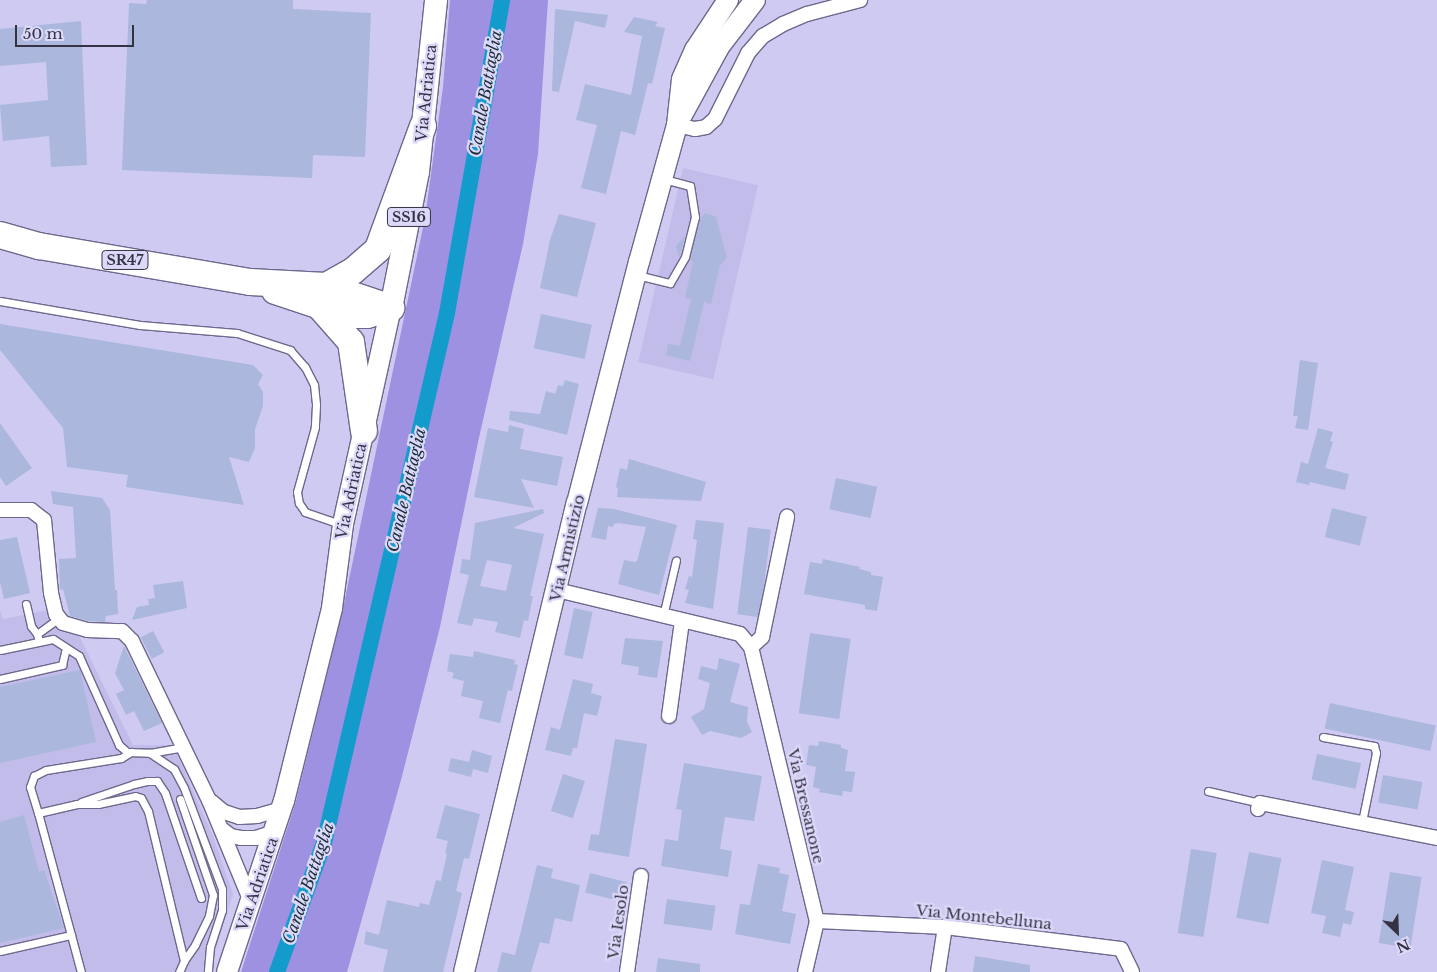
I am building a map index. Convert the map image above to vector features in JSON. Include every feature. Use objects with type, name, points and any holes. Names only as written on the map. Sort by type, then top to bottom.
[{"type":"highway","points":[[364,431],[352,342],[323,297],[378,249],[424,126]]},
{"type":"highway","name":"SR47","points":[[0,235],[39,246],[391,308]]},
{"type":"main road","name":"Via Adriatica","points":[[391,308],[416,181],[424,126],[436,0]]},
{"type":"street","name":"Via Armistizio","points":[[464,972],[577,502],[677,126],[682,79],[695,50],[728,0]]},
{"type":"street","name":"Via Armistizio","points":[[677,126],[719,47],[755,0]]},
{"type":"street","points":[[677,126],[706,127],[714,119],[748,53],[763,36],[782,24],[808,14],[860,0]]},
{"type":"street","name":"Via Adriatica","points":[[226,972],[282,809],[332,608],[343,524],[391,308]]},
{"type":"street","points":[[0,510],[31,510],[44,520],[51,593],[56,614],[63,623],[88,630],[122,631],[128,636],[210,800],[251,902]]},
{"type":"street","points":[[557,590],[740,634],[751,647],[762,637],[787,517]]},
{"type":"street","points":[[669,716],[682,621]]},
{"type":"street","name":"Via Bressanone","points":[[751,647],[817,921],[805,972]]},
{"type":"street","points":[[210,800],[224,812],[239,817],[257,816],[282,809]]},
{"type":"street","points":[[1259,806],[1362,822],[1437,838]]},
{"type":"street","points":[[223,830],[232,836],[240,838],[256,838],[274,832]]},
{"type":"street","name":"Via Iesolo","points":[[628,972],[641,876]]},
{"type":"street","name":"Via Montebelluna","points":[[817,921],[945,927],[1120,949],[1132,972]]},
{"type":"street","points":[[938,972],[945,927]]},
{"type":"lane","points":[[636,275],[670,283],[685,257],[695,217],[690,186],[662,179]]},
{"type":"lane","points":[[0,301],[140,325],[237,334],[290,350],[305,367],[314,385],[316,405],[315,427],[297,492],[299,503],[306,512],[343,524]]},
{"type":"lane","points":[[662,616],[676,560]]},
{"type":"lane","points":[[26,604],[31,626],[37,634],[39,642]]},
{"type":"lane","points":[[37,634],[59,618]]},
{"type":"lane","points":[[0,650],[51,638],[78,656],[119,745],[131,752],[150,753],[185,747]]},
{"type":"lane","points":[[0,679],[62,665],[66,648]]},
{"type":"lane","points":[[1323,737],[1374,746],[1376,753],[1362,822]]},
{"type":"lane","points":[[81,972],[30,786],[34,776],[46,770],[121,758],[131,752]]},
{"type":"lane","points":[[150,753],[174,769],[184,788],[222,889],[222,910],[210,947],[208,972]]},
{"type":"lane","points":[[38,813],[77,804],[134,784],[157,781],[165,794],[201,898]]},
{"type":"lane","points":[[1208,791],[1259,806]]},
{"type":"lane","points":[[77,804],[98,804],[135,796],[145,804],[184,961]]},
{"type":"lane","points":[[179,972],[209,916],[213,895],[180,799]]},
{"type":"lane","points":[[0,951],[71,935]]},
{"type":"shaded area","points":[[450,0],[548,0],[538,154],[523,244],[478,442],[440,627],[401,780],[347,972],[241,972],[296,801],[343,608],[425,218],[443,87]]},
{"type":"shaded area","points":[[683,168],[758,185],[713,379],[638,362]]},
{"type":"shaded area","points":[[58,608],[61,613],[69,615],[133,745],[173,745],[213,836],[233,894],[209,972],[0,972],[0,610],[3,619]]},
{"type":"building","points":[[147,0],[293,0],[293,9],[371,13],[365,157],[313,155],[312,178],[122,170],[129,3],[146,4]]},
{"type":"building","points":[[555,9],[608,15],[605,28],[575,21],[559,92],[552,91]]},
{"type":"building","points":[[634,17],[658,22],[655,26],[665,28],[652,84],[648,83],[635,135],[621,131],[606,194],[581,188],[597,125],[576,120],[585,84],[631,95],[642,36],[624,32]]},
{"type":"building","points":[[81,21],[87,165],[51,167],[49,136],[3,141],[0,105],[48,100],[46,62],[0,66],[0,29]]},
{"type":"building","points":[[705,213],[716,217],[727,258],[720,265],[711,304],[704,302],[690,361],[666,355],[668,344],[680,346],[691,299],[685,298],[693,261],[689,260],[700,219]]},
{"type":"building","points":[[559,214],[596,223],[577,297],[540,288],[550,240]]},
{"type":"building","points":[[685,236],[680,255],[679,257],[676,246]]},
{"type":"building","points":[[541,314],[592,325],[585,359],[534,348]]},
{"type":"building","points":[[0,324],[253,365],[263,375],[258,384],[263,392],[263,406],[255,429],[255,448],[249,462],[229,457],[244,505],[126,487],[128,475],[67,467],[63,428],[0,350]]},
{"type":"building","points":[[1300,360],[1318,363],[1308,430],[1295,428],[1298,416],[1293,416]]},
{"type":"building","points":[[565,380],[579,384],[567,435],[509,420],[510,411],[540,414],[546,391],[555,394],[558,385],[563,386]]},
{"type":"building","points":[[0,423],[32,468],[6,486],[0,477]]},
{"type":"building","points":[[509,425],[524,429],[520,449],[563,457],[557,486],[521,479],[534,508],[474,497],[488,428],[508,432]]},
{"type":"building","points":[[1318,428],[1333,432],[1330,441],[1333,442],[1325,468],[1349,474],[1345,490],[1310,482],[1309,485],[1296,482],[1301,462],[1308,464]]},
{"type":"building","points":[[629,459],[706,482],[701,501],[617,497],[618,488],[616,487],[620,468],[627,470]]},
{"type":"building","points":[[836,478],[877,487],[870,518],[829,509]]},
{"type":"building","points":[[51,491],[102,498],[110,510],[118,614],[106,616],[105,622],[88,621],[70,616],[63,589],[60,590],[59,559],[76,558],[73,507],[53,504]]},
{"type":"building","points":[[598,508],[614,509],[677,525],[659,595],[618,584],[624,560],[637,561],[646,527],[618,523],[614,524],[613,527],[608,526],[606,540],[591,537]]},
{"type":"building","points":[[1332,508],[1367,517],[1360,546],[1325,537]]},
{"type":"building","points":[[543,509],[544,513],[513,528],[544,534],[530,596],[533,596],[528,621],[524,620],[520,638],[495,632],[498,622],[474,618],[472,626],[457,623],[469,575],[460,573],[462,559],[470,560],[475,523]],"holes":[[[487,560],[512,565],[506,591],[480,586]]]},
{"type":"building","points":[[696,520],[724,523],[713,609],[685,603],[689,590],[685,589],[689,576],[692,577],[697,540],[693,539]]},
{"type":"building","points":[[748,527],[771,530],[760,617],[737,614]]},
{"type":"building","points":[[17,537],[30,593],[4,599],[0,582],[0,540]]},
{"type":"building","points":[[823,559],[860,567],[859,569],[871,572],[871,575],[883,577],[877,611],[865,609],[865,605],[804,594],[810,562],[822,564]]},
{"type":"building","points":[[183,581],[187,608],[132,620],[137,607],[149,605],[148,599],[155,598],[153,585]]},
{"type":"building","points":[[574,608],[593,612],[583,659],[564,655]]},
{"type":"building","points":[[153,631],[164,652],[152,659],[141,638]]},
{"type":"building","points":[[810,633],[851,639],[839,719],[799,713]]},
{"type":"building","points":[[625,638],[663,641],[657,678],[638,675],[639,667],[621,664]]},
{"type":"building","points":[[124,646],[162,723],[144,731],[134,711],[126,715],[116,694],[124,690],[115,673]]},
{"type":"building","points":[[474,651],[515,660],[514,664],[518,665],[512,691],[508,690],[500,723],[479,718],[483,701],[461,696],[464,681],[452,678],[454,673],[447,671],[450,654],[473,657]]},
{"type":"building","points":[[719,658],[740,664],[730,702],[748,707],[747,722],[752,732],[741,738],[710,731],[702,735],[691,717],[704,709],[710,683],[698,679],[701,666],[717,670]]},
{"type":"building","points":[[80,670],[96,742],[0,763],[0,687]]},
{"type":"building","points":[[573,679],[593,684],[591,693],[602,696],[597,716],[584,713],[577,748],[573,748],[571,756],[545,750],[551,727],[560,730]]},
{"type":"building","points":[[1330,703],[1436,725],[1430,751],[1325,728]]},
{"type":"building","points":[[615,739],[647,744],[629,857],[588,850],[591,834],[599,835]]},
{"type":"building","points":[[819,741],[841,745],[841,748],[848,750],[845,771],[855,772],[852,792],[843,791],[842,796],[819,792],[820,789],[813,787],[816,767],[806,765],[809,745],[818,746]]},
{"type":"building","points":[[472,750],[492,756],[488,773],[473,769],[471,777],[448,771],[451,758],[469,762]]},
{"type":"building","points":[[1317,754],[1361,763],[1356,789],[1312,779]]},
{"type":"building","points":[[684,763],[762,776],[754,821],[725,817],[720,849],[732,851],[728,877],[661,866],[665,839],[678,841],[682,810],[676,809]]},
{"type":"building","points":[[563,774],[585,781],[573,818],[551,811]]},
{"type":"building","points":[[1383,775],[1422,782],[1418,810],[1378,803]]},
{"type":"building","points":[[445,805],[480,814],[469,859],[464,858],[456,891],[462,893],[443,972],[383,972],[388,950],[364,944],[366,931],[379,935],[387,900],[419,907],[420,903],[429,905],[436,880],[441,881],[447,854],[445,853],[448,841],[436,838]]},
{"type":"building","points":[[24,815],[39,872],[44,870],[64,928],[0,943],[0,822]]},
{"type":"building","points":[[1191,849],[1217,853],[1203,937],[1178,933]]},
{"type":"building","points":[[1249,852],[1281,858],[1269,924],[1236,918]]},
{"type":"building","points":[[1322,860],[1354,867],[1345,910],[1354,912],[1351,925],[1343,923],[1340,937],[1322,933],[1326,916],[1311,913]]},
{"type":"building","points":[[758,864],[780,868],[779,873],[789,875],[782,911],[796,914],[790,944],[735,934],[740,904],[750,905]]},
{"type":"building","points":[[537,865],[553,869],[551,878],[580,885],[572,922],[555,918],[549,944],[540,942],[531,972],[497,972],[502,952],[515,955]]},
{"type":"building","points":[[1390,872],[1422,877],[1410,948],[1379,943]]},
{"type":"building","points":[[590,873],[627,882],[622,902],[585,892]]},
{"type":"building","points":[[667,899],[716,906],[712,931],[664,924]]},
{"type":"building","points":[[975,956],[1030,965],[1030,972],[973,972]]},
{"type":"building","points":[[658,958],[700,964],[700,972],[656,972]]},
{"type":"waterway","name":"Canale Battaglia","points":[[277,972],[324,843],[447,313],[502,0]]}]
